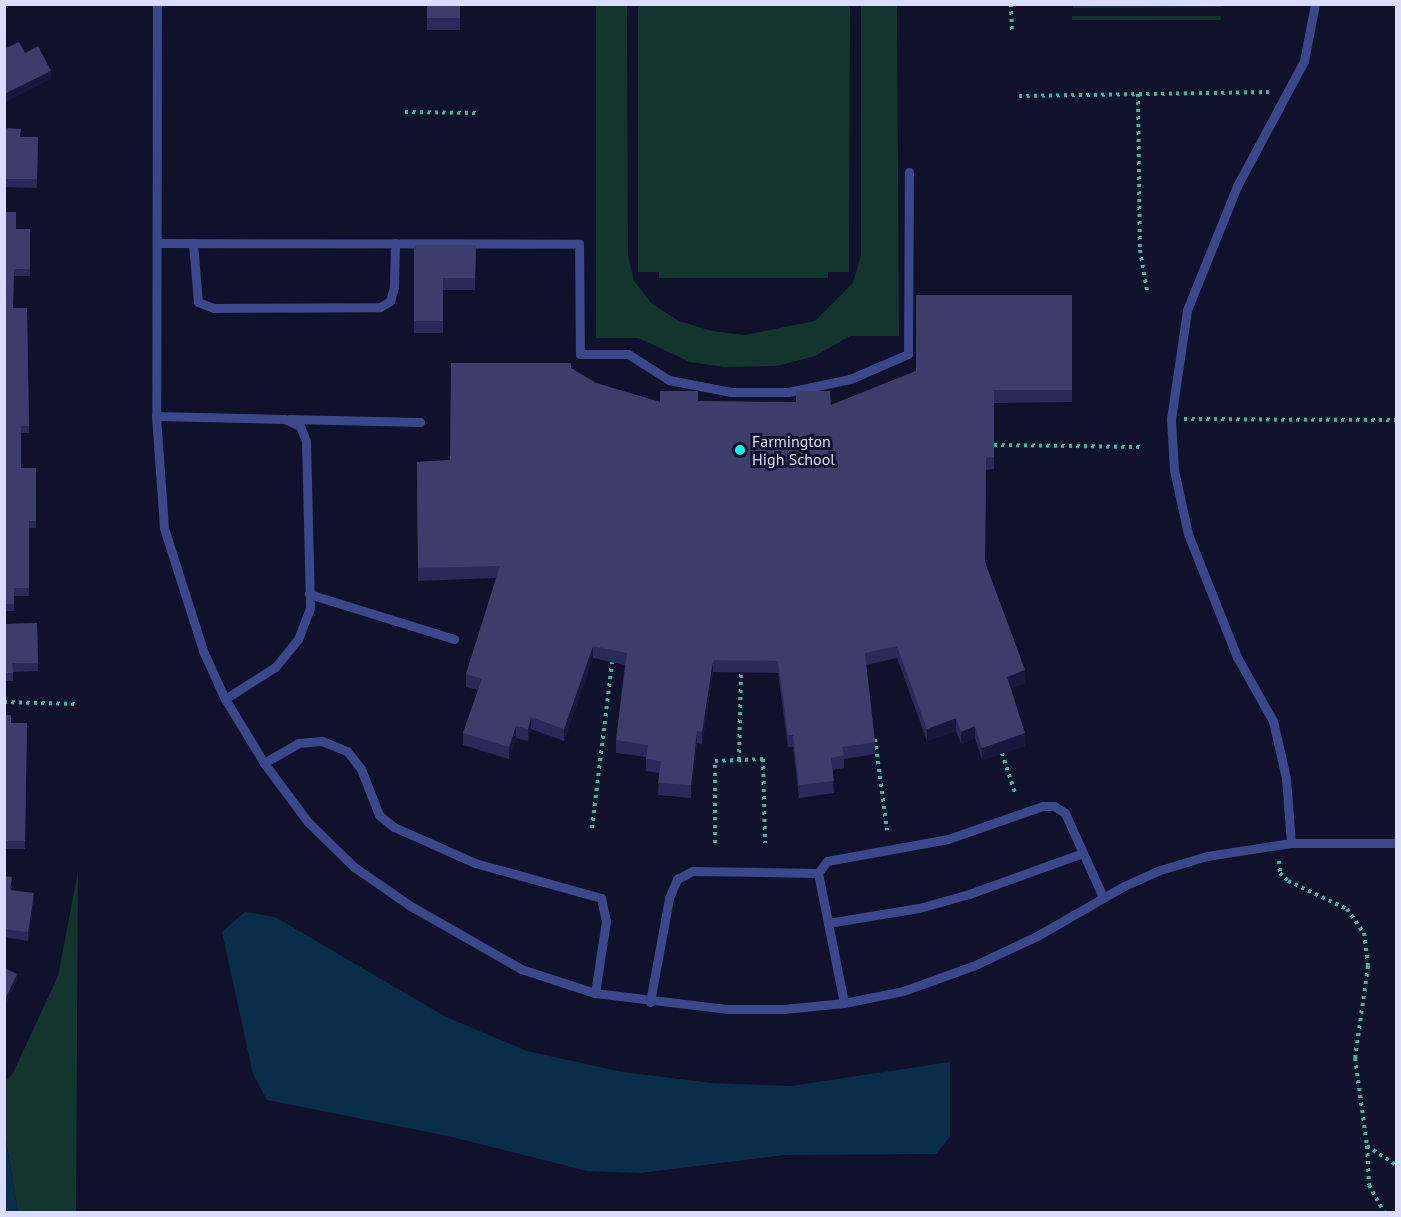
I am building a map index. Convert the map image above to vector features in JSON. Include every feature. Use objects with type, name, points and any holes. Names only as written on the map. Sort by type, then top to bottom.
[{"type":"lane","points":[[157,4],[156,416],[164,528],[188,607],[225,699],[264,763],[308,822],[354,867],[409,905],[521,969],[595,993],[650,1002],[728,1009],[844,1003],[903,991],[973,966],[1037,936],[1102,897],[1160,870],[1207,856],[1291,843],[1396,843]]},
{"type":"lane","points":[[1291,843],[1286,778],[1273,721],[1233,647],[1188,534],[1174,470],[1171,419],[1187,310],[1237,186],[1304,61],[1315,4]]},
{"type":"lane","points":[[157,243],[579,244],[580,354],[628,354],[669,380],[731,392],[788,392],[850,380],[908,354],[909,172]]},
{"type":"lane","points":[[193,243],[198,302],[226,308],[380,307],[390,301],[394,287],[394,243]]},
{"type":"lane","points":[[156,416],[420,422]]},
{"type":"lane","points":[[225,699],[275,667],[298,639],[310,608],[306,441],[300,426],[284,419]]},
{"type":"lane","points":[[309,594],[454,639]]},
{"type":"lane","points":[[264,763],[298,743],[322,741],[347,751],[361,769],[379,815],[394,827],[475,863],[601,898],[606,921],[595,993]]},
{"type":"lane","points":[[844,1003],[818,873],[827,861],[948,839],[1043,806],[1054,806],[1065,813],[1102,897]]},
{"type":"lane","points":[[828,923],[919,908],[969,894],[1083,853]]},
{"type":"lane","points":[[650,1002],[669,898],[677,879],[693,871],[818,873]]},
{"type":"path","points":[[1011,4],[1012,30]]},
{"type":"path","points":[[1019,96],[1289,92]]},
{"type":"path","points":[[1138,94],[1140,250],[1147,291]]},
{"type":"path","points":[[405,112],[480,113]]},
{"type":"path","points":[[1171,419],[1396,420]]},
{"type":"path","points":[[994,445],[1143,447]]},
{"type":"path","points":[[592,828],[612,662]]},
{"type":"path","points":[[739,760],[741,673]]},
{"type":"path","points":[[4,702],[79,704]]},
{"type":"path","points":[[874,736],[887,830]]},
{"type":"path","points":[[1002,753],[1015,793]]},
{"type":"path","points":[[715,843],[715,761],[763,759],[765,843]]},
{"type":"path","points":[[1279,861],[1280,873],[1288,881],[1347,909],[1364,933],[1368,966],[1355,1058],[1367,1146],[1369,1185],[1384,1212]]},
{"type":"path","points":[[1367,1146],[1396,1165]]},
{"type":"green space","points":[[1073,4],[1221,4],[1221,7],[1073,8]]},
{"type":"green space","points":[[596,5],[627,5],[628,255],[634,281],[652,304],[679,321],[712,331],[745,335],[815,321],[853,283],[861,255],[861,5],[897,5],[899,336],[850,336],[815,356],[777,366],[724,367],[690,362],[638,338],[596,338]]},
{"type":"green space","points":[[638,5],[850,5],[849,272],[828,272],[828,278],[659,278],[659,272],[638,272]]},
{"type":"green space","points":[[1072,16],[1221,16],[1221,20],[1072,20]]},
{"type":"green space","points":[[78,871],[76,1212],[18,1212],[5,1135],[4,1083],[13,1073],[58,976]]},
{"type":"water","points":[[245,912],[275,917],[446,1017],[527,1051],[622,1072],[711,1083],[791,1086],[950,1062],[950,1137],[936,1154],[784,1155],[640,1173],[587,1171],[448,1136],[267,1100],[253,1074],[222,932]]},
{"type":"water","points":[[5,1135],[18,1212],[5,1212]]},
{"type":"building","points":[[427,4],[460,4],[460,18],[427,18]]},
{"type":"building","points":[[19,42],[25,53],[38,46],[51,71],[4,94],[4,49]]},
{"type":"building","points":[[4,128],[21,129],[20,137],[38,137],[37,179],[4,179]]},
{"type":"building","points":[[4,212],[16,212],[16,229],[30,229],[30,269],[14,269],[13,308],[27,308],[29,426],[21,426],[21,468],[36,468],[36,521],[29,521],[29,588],[14,588],[14,604],[4,604]]},
{"type":"building","points":[[414,245],[476,245],[475,278],[443,278],[443,321],[414,321]]},
{"type":"building","name":"Farmington High School","points":[[916,295],[1072,295],[1072,390],[994,390],[994,457],[986,458],[985,562],[1025,670],[1007,677],[1025,733],[982,748],[975,726],[961,732],[956,718],[927,729],[897,646],[865,653],[875,742],[842,747],[844,755],[831,758],[834,781],[799,785],[793,735],[788,735],[778,661],[713,660],[702,732],[697,731],[691,785],[658,783],[661,761],[646,759],[648,745],[616,740],[627,653],[593,646],[564,729],[531,717],[528,729],[516,726],[509,747],[463,733],[482,679],[466,674],[500,566],[418,568],[417,462],[450,460],[451,363],[571,363],[571,368],[596,383],[660,402],[660,391],[698,391],[698,401],[796,402],[796,391],[830,391],[831,405],[916,371]]},
{"type":"building","points":[[37,623],[38,663],[12,663],[13,673],[4,673],[4,624]]},
{"type":"building","points":[[4,715],[11,715],[11,723],[27,723],[25,841],[4,841]]},
{"type":"building","points":[[4,876],[12,877],[10,890],[34,893],[28,932],[4,929]]},
{"type":"building","points":[[4,968],[17,974],[4,1002]]},
{"type":"place","name":"Farmington High School","points":[[740,450]]}]
